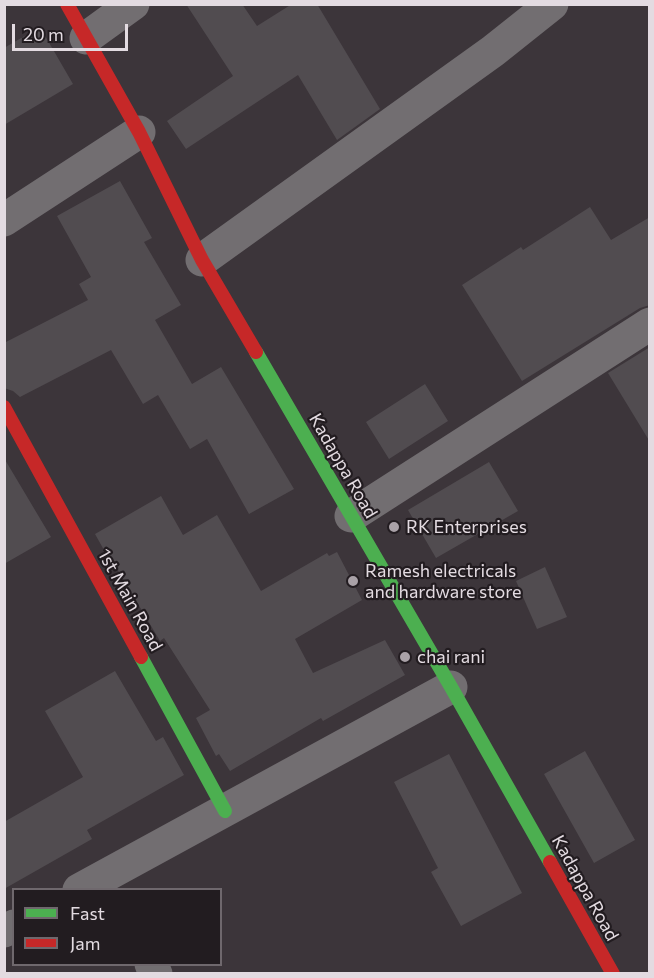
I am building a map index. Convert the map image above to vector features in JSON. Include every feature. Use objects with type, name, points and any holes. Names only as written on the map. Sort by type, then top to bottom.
[{"type":"main road","name":"Kadappa Road","points":[[67,4],[139,132],[202,260],[451,687],[613,974]]},
{"type":"main road","name":"1st Main Road","points":[[4,407],[225,811]]},
{"type":"street","points":[[86,38],[133,4]]},
{"type":"street","points":[[202,260],[494,51],[552,4]]},
{"type":"street","points":[[4,220],[139,132]]},
{"type":"street","points":[[351,516],[650,324]]},
{"type":"street","points":[[98,885],[225,811],[451,687]]},
{"type":"building","points":[[186,4],[242,4],[257,26],[292,4],[317,4],[380,109],[337,140],[298,75],[186,149],[167,121],[233,76]]},
{"type":"building","points":[[40,27],[73,84],[4,125],[4,48]]},
{"type":"building","points":[[120,181],[152,238],[144,242],[181,305],[155,320],[192,384],[221,367],[294,489],[249,514],[207,439],[190,449],[158,395],[143,404],[111,350],[20,397],[4,388],[4,343],[88,300],[79,284],[91,277],[57,216]]},
{"type":"building","points":[[590,207],[611,240],[650,217],[650,305],[640,308],[522,381],[462,285],[521,247],[523,250]]},
{"type":"building","points":[[650,347],[650,442],[608,373]]},
{"type":"building","points":[[425,384],[448,421],[389,459],[366,422]]},
{"type":"building","points":[[4,458],[51,537],[4,564]]},
{"type":"building","points":[[489,462],[518,511],[436,558],[408,510]]},
{"type":"building","points":[[161,496],[183,535],[217,515],[261,591],[327,553],[329,556],[337,552],[362,600],[295,639],[313,673],[385,640],[405,675],[323,721],[321,718],[230,771],[219,754],[216,756],[196,718],[210,710],[164,638],[160,641],[95,534]]},
{"type":"building","points":[[545,567],[567,617],[537,629],[516,581]]},
{"type":"building","points":[[115,671],[156,741],[163,737],[184,775],[87,830],[92,839],[4,889],[4,822],[83,777],[45,711]]},
{"type":"building","points":[[585,751],[635,840],[594,863],[544,774]]},
{"type":"building","points":[[449,754],[522,893],[461,926],[431,872],[438,868],[394,782]]},
{"type":"traffic: fast","points":[[256,352],[550,862]]},
{"type":"traffic: fast","points":[[141,657],[225,811]]},
{"type":"traffic: jam","points":[[67,4],[139,132],[202,260],[256,352]]},
{"type":"traffic: jam","points":[[4,407],[141,657]]},
{"type":"traffic: jam","points":[[550,862],[613,974]]},
{"type":"place","name":"RK Enterprises","points":[[394,527]]},
{"type":"place","name":"Ramesh electricals and hardware store","points":[[353,581]]},
{"type":"place","name":"chai rani","points":[[405,657]]}]
